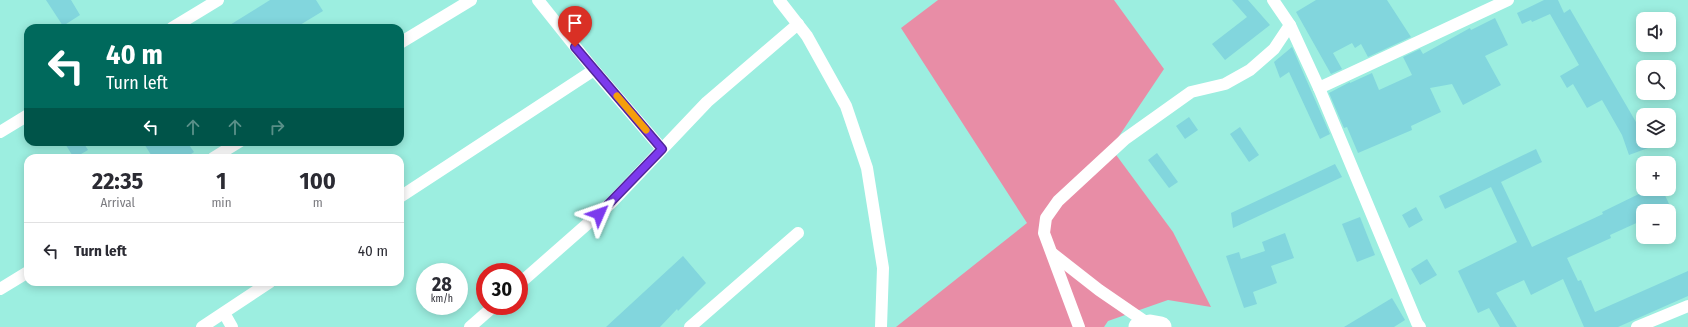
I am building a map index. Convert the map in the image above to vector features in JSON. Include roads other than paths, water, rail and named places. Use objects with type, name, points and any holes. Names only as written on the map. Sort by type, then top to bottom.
[{"type":"street","points":[[179,24],[218,0]]},
{"type":"street","points":[[404,41],[471,0]]},
{"type":"street","points":[[538,0],[594,70],[662,149]]},
{"type":"street","points":[[779,0],[807,36],[846,106],[867,168],[883,268],[881,327]]},
{"type":"street","points":[[1273,0],[1290,25],[1319,88],[1416,323],[1420,327]]},
{"type":"street","points":[[1319,88],[1508,0]]},
{"type":"street","points":[[528,276],[610,204],[707,102],[798,24]]},
{"type":"street","points":[[1079,327],[1044,233],[1046,218],[1058,201],[1125,139],[1192,92],[1225,84],[1250,70],[1274,49],[1290,25]]},
{"type":"street","points":[[404,194],[594,70]]},
{"type":"street","points":[[0,132],[24,118]]},
{"type":"street","points":[[220,154],[232,146]]},
{"type":"street","points":[[690,327],[798,233]]},
{"type":"street","points":[[1052,253],[1099,290],[1150,326]]},
{"type":"street","points":[[0,289],[24,274]]},
{"type":"street","points":[[202,327],[264,286]]},
{"type":"street","points":[[1637,327],[1688,306]]},
{"type":"street","points":[[224,312],[232,327]]},
{"type":"street","points":[[470,327],[484,315]]}]
